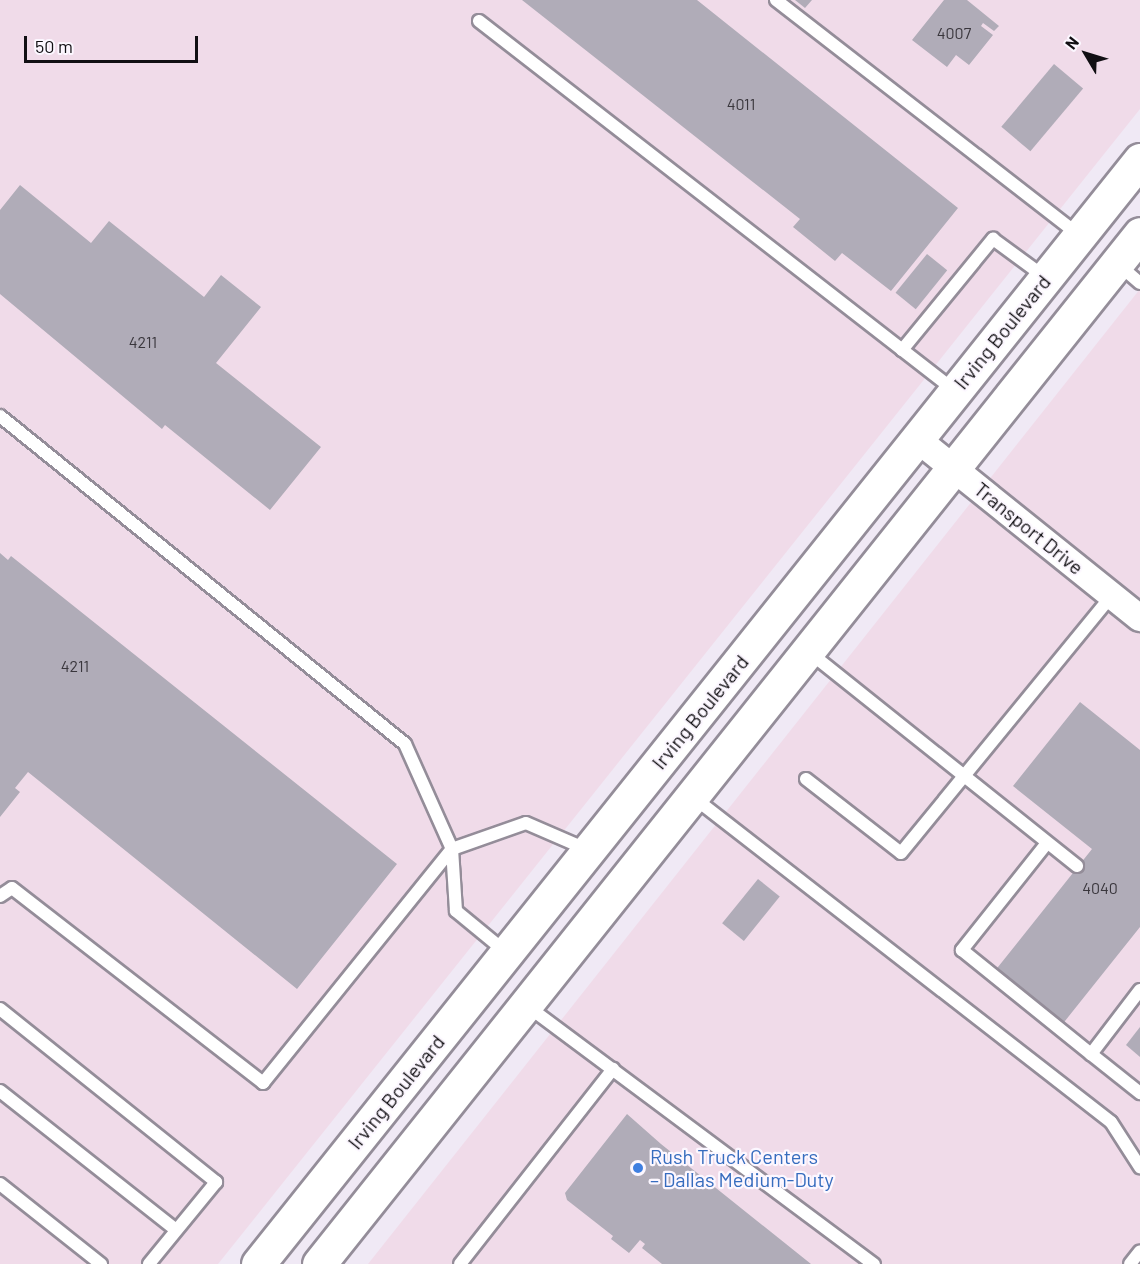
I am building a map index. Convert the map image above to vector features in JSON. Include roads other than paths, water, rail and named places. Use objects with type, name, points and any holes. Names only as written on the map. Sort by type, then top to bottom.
[{"type":"main road","name":"Irving Boulevard","points":[[258,1264],[1140,160]]},
{"type":"main road","points":[[319,1264],[954,468],[1129,273],[1140,234]]},
{"type":"main road","points":[[1080,235],[1129,273]]},
{"type":"main road","points":[[655,768],[692,797]]},
{"type":"main road","points":[[507,953],[535,993]]},
{"type":"street","name":"Transport Drive","points":[[917,439],[1140,618]]},
{"type":"lane","points":[[776,0],[1080,235]]},
{"type":"lane","points":[[479,21],[955,391]]},
{"type":"lane","points":[[902,350],[993,239],[1046,278]]},
{"type":"lane","points":[[0,416],[405,744],[452,849],[456,911],[507,953]]},
{"type":"lane","points":[[806,779],[901,853],[1112,595]]},
{"type":"lane","points":[[808,651],[1077,866]]},
{"type":"lane","points":[[692,797],[1111,1122],[1140,1167]]},
{"type":"lane","points":[[0,896],[12,888],[263,1083],[452,849],[526,823],[589,850]]},
{"type":"lane","points":[[1047,843],[962,950],[1140,1093]]},
{"type":"lane","points":[[1091,1054],[1140,990]]},
{"type":"lane","points":[[535,993],[613,1069],[874,1264]]},
{"type":"lane","points":[[0,1009],[216,1182],[149,1264]]},
{"type":"lane","points":[[459,1264],[613,1069]]},
{"type":"lane","points":[[0,1091],[176,1230]]},
{"type":"lane","points":[[0,1184],[101,1264]]},
{"type":"lane","points":[[1130,1264],[1140,1251]]},
{"type":"place","name":"Rush Truck Centers – Dallas Medium-Duty","points":[[638,1168]]}]
